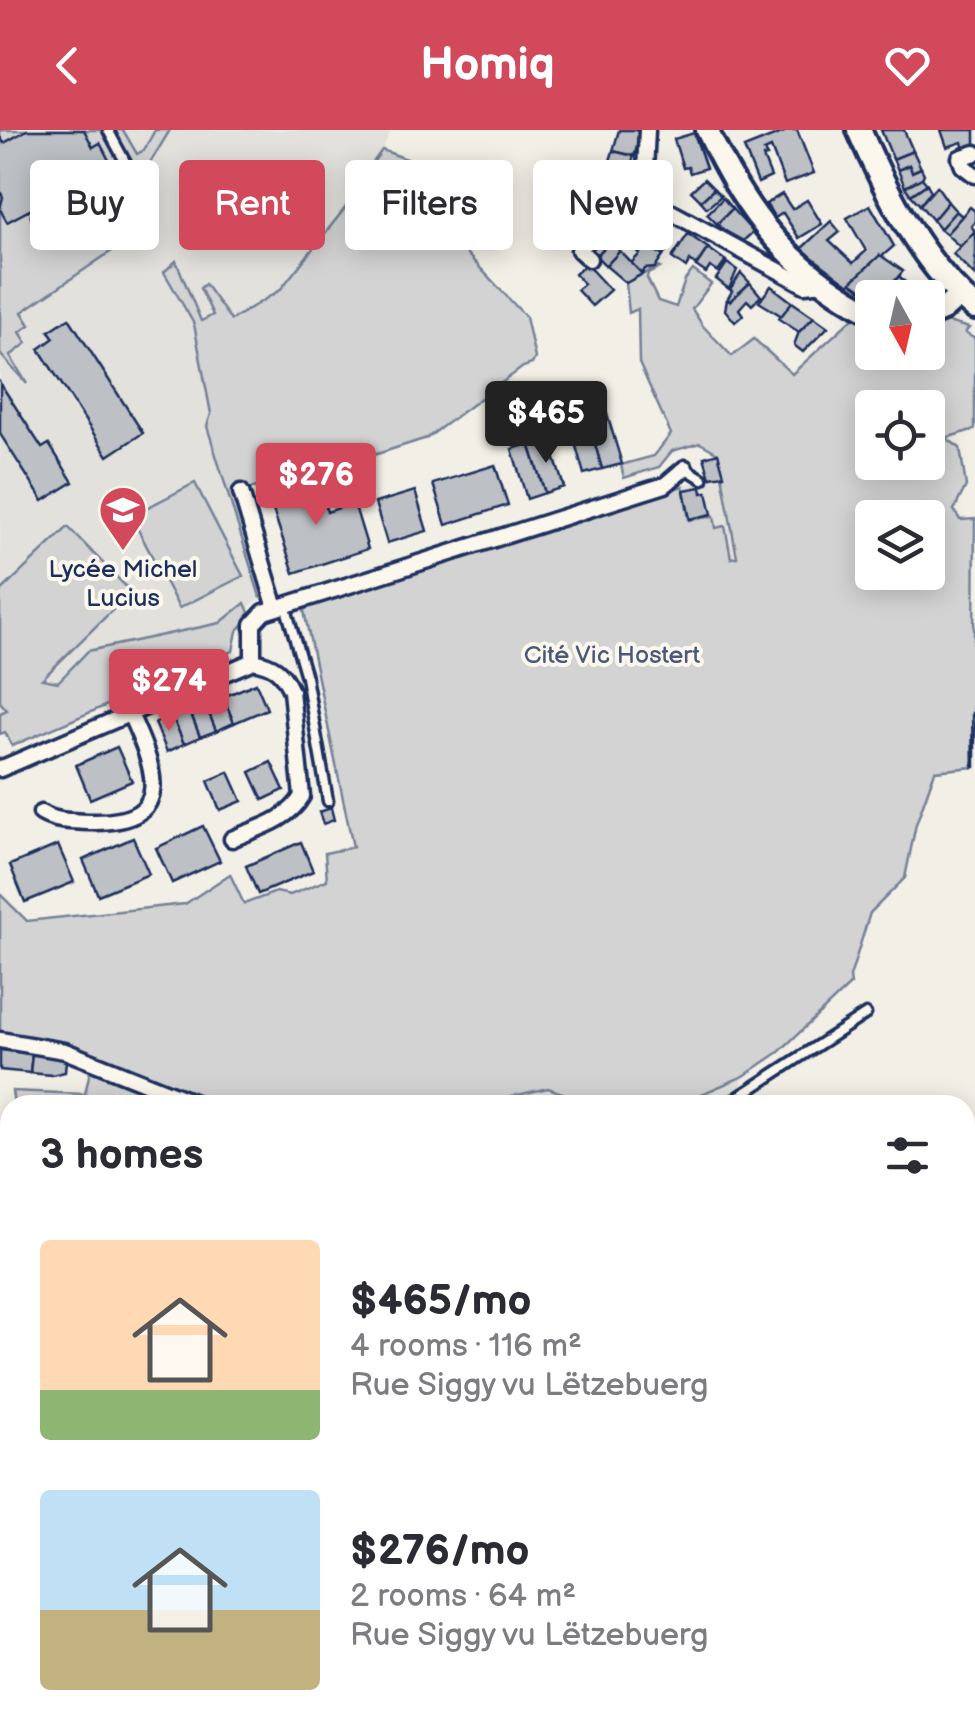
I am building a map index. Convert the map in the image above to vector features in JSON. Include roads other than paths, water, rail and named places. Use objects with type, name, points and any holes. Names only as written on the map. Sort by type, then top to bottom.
[{"type":"main road","points":[[707,130],[750,212],[774,239],[824,282],[855,302]]},
{"type":"main road","points":[[859,130],[901,212],[967,302]]},
{"type":"street","points":[[646,160],[647,130]]},
{"type":"street","points":[[975,153],[960,158],[962,166],[975,175]]},
{"type":"street","points":[[673,213],[805,286],[824,282]]},
{"type":"street","points":[[579,250],[589,260]]},
{"type":"street","points":[[252,662],[253,624],[264,612],[665,485],[684,468]]},
{"type":"street","points":[[241,492],[281,607]]},
{"type":"street","points":[[0,770],[252,662],[271,665],[284,676],[291,691],[302,796],[294,810],[232,839]]},
{"type":"street","points":[[41,813],[54,821],[120,822],[137,817],[147,805],[153,776],[130,714]]},
{"type":"street","points":[[0,1040],[64,1051],[175,1095]]},
{"type":"lane","points":[[108,130],[124,160]]},
{"type":"lane","points":[[684,468],[704,479]]},
{"type":"lane","points":[[281,607],[306,677],[328,801]]},
{"type":"lane","points":[[741,1095],[866,1014]]},
{"type":"place","name":"Lycée Michel Lucius","points":[[123,552]]},
{"type":"park label","name":"Cité Vic Hostert","points":[[612,654]]}]
